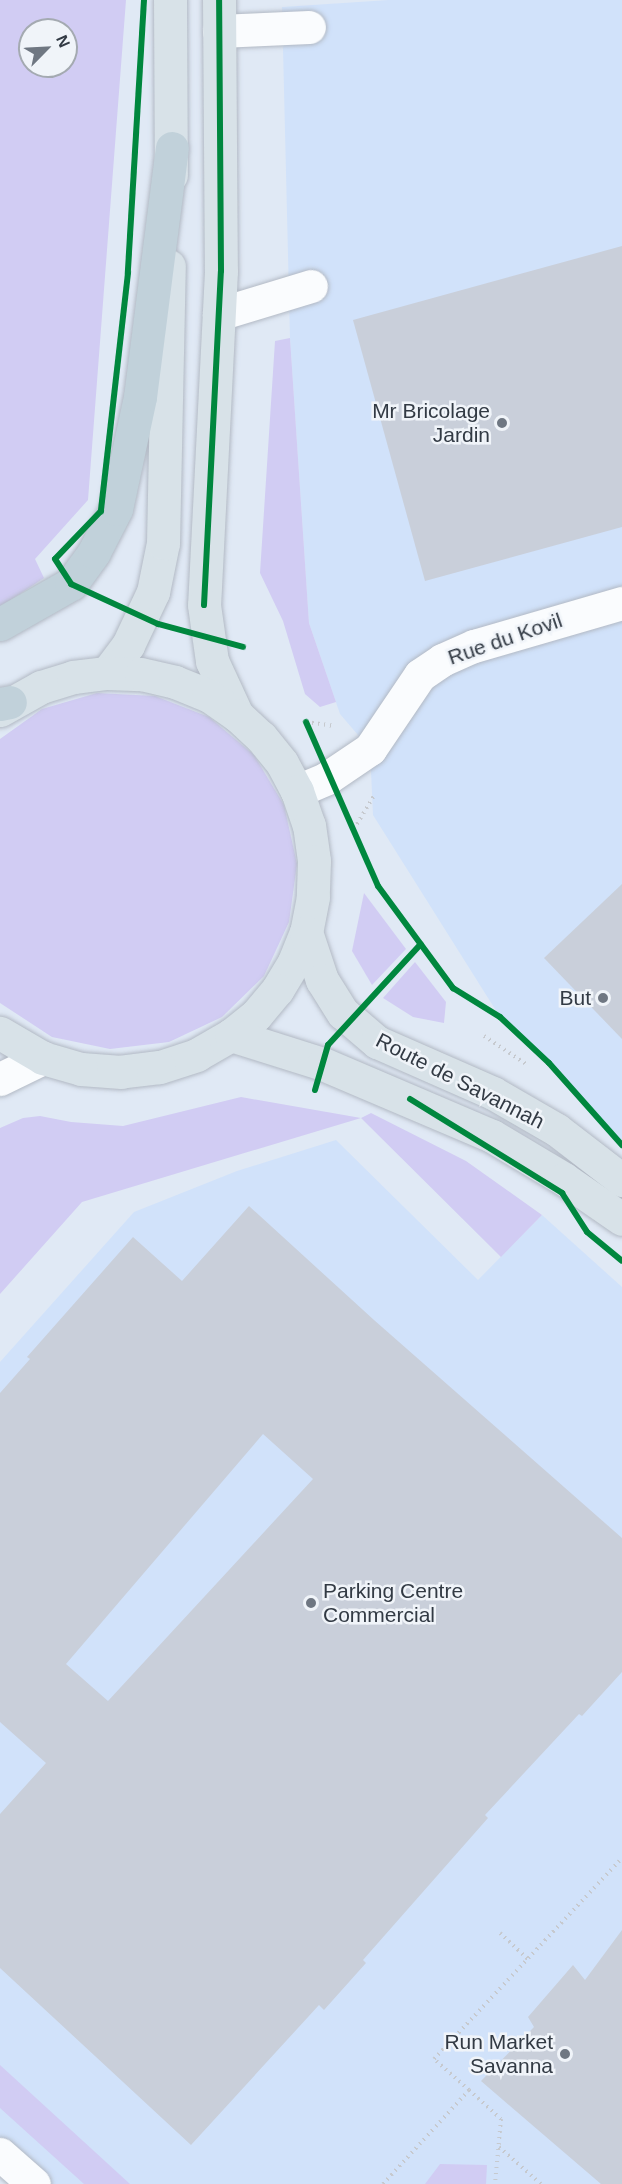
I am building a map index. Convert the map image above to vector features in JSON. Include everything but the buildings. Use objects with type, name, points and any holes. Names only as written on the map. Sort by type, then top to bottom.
[{"type":"highway","points":[[0,624],[71,584],[94,552],[116,509],[140,397],[172,148]]},
{"type":"main road","points":[[107,673],[128,645],[153,592],[163,543],[172,148],[170,0]]},
{"type":"main road","points":[[219,16],[219,314],[204,605],[212,661],[237,715]]},
{"type":"main road","points":[[0,1033],[43,1058],[81,1069],[121,1072],[140,1070],[159,1067],[197,1055],[231,1035],[256,1015],[277,990],[294,962],[306,932],[314,897],[314,861],[309,825],[297,791],[282,763],[261,737],[237,715],[208,695],[175,682],[141,674],[107,673],[73,677],[41,687],[3,706]]},
{"type":"main road","name":"Route de Savannah","points":[[306,932],[322,980],[343,1013],[376,1042],[494,1093],[557,1130],[622,1180]]},
{"type":"main road","name":"Route de Savannah","points":[[231,1035],[323,1064],[492,1136],[564,1179],[622,1219]]},
{"type":"street","points":[[219,16],[309,27]]},
{"type":"street","points":[[219,314],[310,286]]},
{"type":"street","name":"Rue du Kovil","points":[[297,791],[330,776],[370,749],[420,675],[442,660],[474,646],[622,603]]},
{"type":"street","points":[[0,1079],[43,1058]]},
{"type":"street","points":[[0,2154],[34,2184]]},
{"type":"path","points":[[306,722],[358,838]]},
{"type":"path","points":[[306,722],[338,727]]},
{"type":"path","points":[[354,829],[379,789]]},
{"type":"path","points":[[495,2184],[501,2119],[434,2058],[622,1858]]},
{"type":"path","points":[[500,1933],[528,1959]]},
{"type":"path","points":[[383,2184],[469,2090]]},
{"type":"path","points":[[499,2146],[541,2184]]},
{"type":"shaded area","points":[[0,0],[126,0],[88,500],[35,559],[44,578],[0,607]]},
{"type":"shaded area","points":[[389,0],[622,0],[622,1145],[549,1063],[500,1017],[373,815],[370,749],[340,714],[309,623],[290,338],[282,7]]},
{"type":"shaded area","points":[[290,338],[309,623],[336,702],[320,707],[305,694],[283,621],[260,573],[275,341]]},
{"type":"shaded area","points":[[97,693],[155,696],[209,717],[254,755],[284,805],[297,864],[289,922],[264,976],[222,1017],[169,1042],[110,1049],[52,1037],[0,1003],[0,739],[42,709]]},
{"type":"shaded area","points":[[364,893],[406,949],[372,985],[352,951]]},
{"type":"shaded area","points":[[415,962],[446,1002],[444,1023],[413,1017],[383,998]]},
{"type":"shaded area","points":[[241,1097],[361,1118],[82,1202],[0,1294],[0,1128],[23,1118],[40,1116],[71,1122],[123,1126]]},
{"type":"shaded area","points":[[371,1113],[466,1161],[542,1215],[501,1257],[361,1118]]},
{"type":"shaded area","name":"Parking Centre Commercial","points":[[336,1140],[478,1280],[542,1215],[622,1287],[622,2184],[34,2184],[0,2154],[0,1362],[134,1212],[237,1171]]},
{"type":"shaded area","points":[[0,2065],[130,2184],[84,2184],[0,2108]]},
{"type":"shaded area","points":[[440,2164],[487,2165],[486,2184],[425,2184]]},
{"type":"cycle path","points":[[144,0],[128,273],[101,511],[55,559],[71,584],[158,624],[243,647]]},
{"type":"cycle path","points":[[204,605],[221,271],[219,0]]},
{"type":"cycle path","points":[[306,722],[378,886],[453,988],[500,1017],[549,1063],[622,1145]]},
{"type":"cycle path","points":[[315,1090],[328,1045],[421,944]]},
{"type":"cycle path","points":[[410,1099],[562,1193],[587,1232],[622,1261]]},
{"type":"place","name":"Mr Bricolage Jardin","points":[[502,423]]},
{"type":"place","name":"But","points":[[603,998]]},
{"type":"place","name":"Parking Centre Commercial","points":[[311,1603]]},
{"type":"place","name":"Run Market Savanna","points":[[565,2054]]}]
